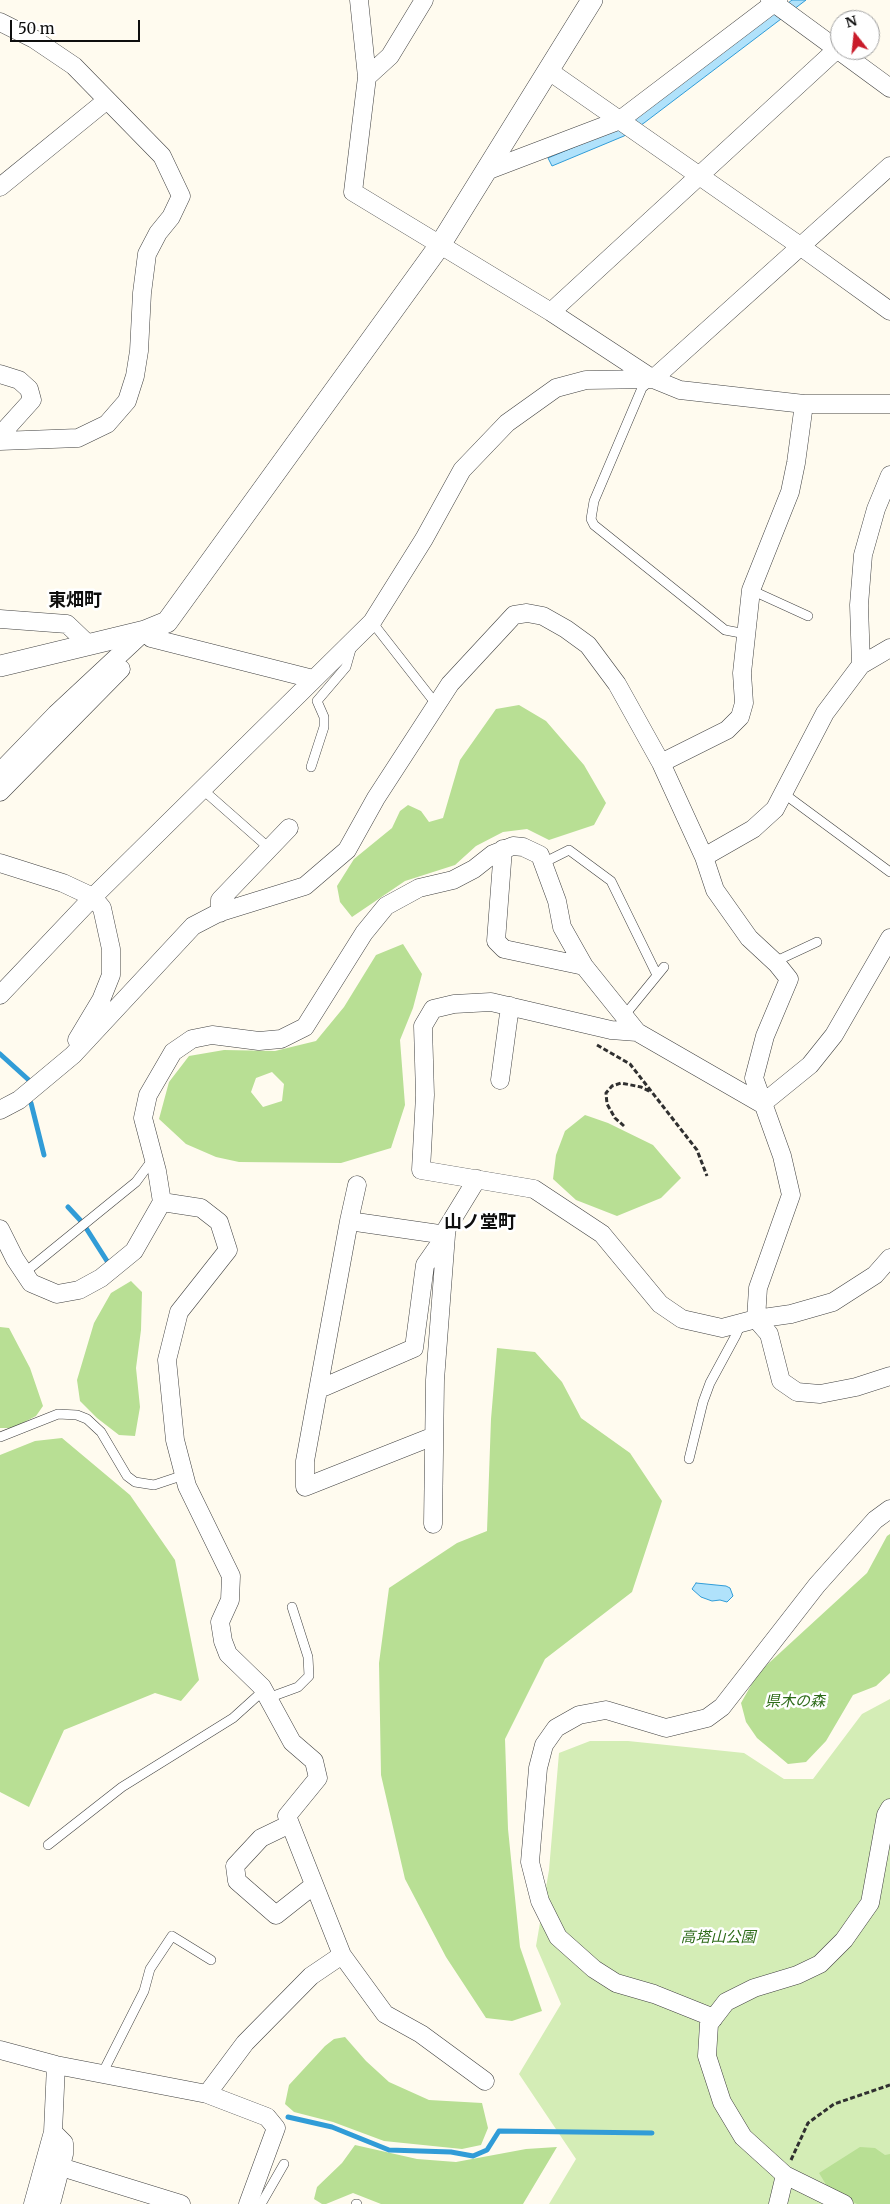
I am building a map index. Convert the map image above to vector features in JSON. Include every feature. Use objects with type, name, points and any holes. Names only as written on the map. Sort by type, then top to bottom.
[{"type":"street","points":[[359,0],[367,77],[353,192],[551,312],[653,379],[680,390],[804,404],[890,404]]},
{"type":"street","points":[[367,77],[390,56],[424,0]]},
{"type":"street","points":[[0,772],[56,714],[148,635],[167,622],[440,245],[592,0]]},
{"type":"street","points":[[486,171],[620,120],[774,1],[830,45]]},
{"type":"street","points":[[0,22],[34,39],[74,66],[162,156],[180,196],[171,217],[158,233],[147,254],[142,293],[139,351],[128,401],[107,424],[78,438],[0,442]]},
{"type":"street","points":[[0,38],[34,39]]},
{"type":"street","points":[[551,312],[830,55]]},
{"type":"street","points":[[850,60],[890,88]]},
{"type":"street","points":[[549,71],[890,311]]},
{"type":"street","points":[[0,187],[107,100]]},
{"type":"street","points":[[0,994],[93,897],[372,622],[424,538],[462,470],[507,423],[556,388],[586,380],[653,379],[890,166]]},
{"type":"street","points":[[0,374],[18,380],[29,388],[32,400],[5,430],[0,433]]},
{"type":"street","points":[[661,763],[727,730],[740,717],[744,703],[742,673],[751,590],[790,492],[804,404]]},
{"type":"street","points":[[861,665],[859,605],[863,555],[876,509],[890,475]]},
{"type":"street","points":[[0,1110],[19,1100],[72,1055],[193,926],[220,913],[305,886],[347,850],[376,798],[450,684],[514,615],[527,613],[543,616],[588,644],[617,684],[661,763],[704,857],[716,890],[748,938],[789,979],[765,1036],[754,1078],[782,1156],[791,1195],[748,1321]]},
{"type":"street","points":[[0,619],[67,624],[89,645]]},
{"type":"street","points":[[0,792],[148,635]]},
{"type":"street","points":[[0,666],[89,645],[148,635],[313,679]]},
{"type":"street","points":[[704,857],[753,828],[775,809],[825,713],[861,665],[890,648]]},
{"type":"street","points":[[220,913],[220,900],[289,828]]},
{"type":"street","points":[[0,1228],[31,1283],[57,1294],[79,1290],[100,1278],[134,1251],[162,1202],[154,1158],[143,1118],[148,1095],[173,1052],[192,1039],[212,1035],[259,1041],[281,1039],[305,1027],[364,933],[386,906],[419,888],[453,880],[474,869],[493,854],[513,846],[524,847],[540,855],[557,901],[562,927],[584,966],[637,1032],[762,1104]]},
{"type":"street","points":[[502,849],[496,941],[504,949],[584,966]]},
{"type":"street","points":[[0,863],[64,883],[93,897],[102,908],[111,949],[111,975],[101,1000],[78,1037],[72,1055]]},
{"type":"street","points":[[762,1104],[810,1065],[834,1035],[890,938]]},
{"type":"street","points":[[637,1032],[585,1025],[491,1002],[454,1004],[433,1009],[423,1026],[425,1095],[421,1170],[534,1189],[602,1234],[660,1304],[682,1320],[722,1328],[748,1321],[791,1314],[833,1302],[875,1276],[890,1258]]},
{"type":"street","points":[[500,1080],[510,1006]]},
{"type":"street","points":[[433,1524],[435,1380],[446,1235],[447,1228],[477,1180]]},
{"type":"street","points":[[357,1185],[305,1461],[305,1487],[434,1436]]},
{"type":"street","points":[[162,1202],[202,1208],[219,1222],[228,1250],[179,1312],[167,1360],[176,1440],[187,1486],[231,1576],[230,1600],[220,1622],[228,1654],[266,1694],[292,1742],[314,1761],[318,1778],[287,1816],[342,1955],[385,2014],[421,2034],[485,2081]]},
{"type":"street","points":[[349,1221],[446,1235]]},
{"type":"street","points":[[324,1387],[414,1348],[426,1265],[446,1235]]},
{"type":"street","points":[[748,1321],[769,1334],[781,1380],[796,1392],[820,1394],[856,1387],[890,1376]]},
{"type":"street","points":[[714,2018],[654,1994],[616,1983],[594,1969],[558,1937],[540,1901],[530,1862],[538,1768],[544,1745],[556,1728],[579,1715],[606,1710],[666,1728],[707,1718],[722,1706],[816,1585],[875,1520],[890,1509]]},
{"type":"street","points":[[844,2204],[785,2174],[743,2137],[722,2102],[707,2056],[709,2024],[726,2002],[754,1988],[797,1975],[820,1964],[844,1940],[870,1903],[886,1815],[890,1808]]},
{"type":"street","points":[[290,1824],[261,1838],[234,1866],[237,1881],[276,1915],[314,1884]]},
{"type":"street","points":[[207,2094],[245,2043],[311,1976],[342,1955]]},
{"type":"street","points":[[0,2050],[56,2065],[207,2094],[268,2117],[276,2128],[248,2204]]},
{"type":"street","points":[[33,2204],[53,2132],[56,2065]]},
{"type":"street","points":[[51,2204],[64,2154],[64,2143],[53,2132]]},
{"type":"street","points":[[61,2167],[180,2204]]},
{"type":"street","points":[[778,2204],[785,2174]]},
{"type":"lane","points":[[653,379],[642,388],[594,501],[590,519],[594,526],[725,630],[746,634]]},
{"type":"lane","points":[[751,590],[808,616]]},
{"type":"lane","points":[[372,622],[436,704]]},
{"type":"lane","points":[[311,767],[324,727],[324,717],[317,701],[346,667],[355,638]]},
{"type":"lane","points":[[202,789],[269,848]]},
{"type":"lane","points":[[783,793],[890,872]]},
{"type":"lane","points":[[543,863],[569,850],[611,881],[658,975]]},
{"type":"lane","points":[[774,962],[817,942]]},
{"type":"lane","points":[[624,1016],[664,967]]},
{"type":"lane","points":[[24,1273],[136,1182],[154,1158]]},
{"type":"lane","points":[[689,1459],[710,1382],[736,1335],[748,1321]]},
{"type":"lane","points":[[0,1436],[58,1414],[77,1415],[87,1419],[101,1432],[127,1476],[135,1482],[154,1485],[184,1475]]},
{"type":"lane","points":[[48,1845],[122,1787],[233,1718],[266,1694],[298,1687],[309,1676],[308,1658],[292,1607]]},
{"type":"lane","points":[[102,2074],[144,1992],[150,1969],[172,1936],[212,1960]]},
{"type":"lane","points":[[261,2204],[284,2164]]},
{"type":"path","points":[[585,1025],[590,1041],[630,1064],[697,1150],[707,1176]]},
{"type":"path","points":[[624,1126],[615,1118],[607,1104],[606,1093],[612,1086],[627,1083],[652,1092]]},
{"type":"path","points":[[785,2174],[808,2123],[834,2104],[890,2085]]},
{"type":"green space","points":[[519,705],[546,721],[584,765],[606,803],[594,825],[549,840],[527,829],[503,832],[476,846],[455,865],[405,881],[352,917],[340,902],[337,886],[354,859],[392,828],[400,811],[408,805],[421,811],[429,822],[443,818],[460,760],[496,709]]},
{"type":"green space","points":[[403,944],[422,974],[413,1008],[400,1040],[405,1105],[391,1148],[341,1163],[239,1162],[216,1157],[186,1144],[159,1119],[169,1082],[189,1056],[224,1050],[275,1051],[316,1041],[344,1007],[376,955]],"holes":[[[272,1072],[284,1084],[282,1101],[263,1107],[251,1092],[256,1078]]]},
{"type":"green space","points":[[585,1115],[608,1123],[653,1145],[681,1178],[661,1198],[617,1216],[576,1200],[553,1179],[556,1155],[565,1131]]},
{"type":"green space","points":[[131,1281],[142,1292],[141,1330],[136,1368],[140,1407],[135,1436],[119,1435],[97,1418],[80,1401],[77,1380],[94,1323],[111,1293]]},
{"type":"green space","points":[[0,1327],[9,1328],[30,1368],[43,1406],[36,1416],[13,1428],[0,1428]]},
{"type":"green space","points":[[497,1348],[535,1352],[562,1382],[581,1418],[630,1453],[662,1501],[632,1592],[545,1659],[505,1739],[508,1829],[520,1947],[542,2011],[512,2021],[486,2018],[446,1957],[405,1879],[381,1775],[379,1663],[389,1588],[457,1543],[487,1531],[491,1419]]},
{"type":"green space","points":[[62,1438],[130,1495],[175,1560],[199,1680],[181,1701],[155,1693],[64,1730],[29,1807],[0,1792],[0,1455],[35,1441]]},
{"type":"green space","name":"県木の森","points":[[890,1534],[890,1673],[876,1686],[853,1695],[826,1741],[806,1762],[788,1764],[757,1738],[746,1722],[741,1703],[758,1673],[867,1573],[887,1536]]},
{"type":"green space","name":"高塔山公園","points":[[890,1699],[890,2204],[549,2204],[576,2159],[519,2074],[561,2004],[536,1946],[549,1870],[559,1753],[590,1741],[628,1741],[744,1753],[784,1779],[813,1779],[862,1714]]},
{"type":"green space","points":[[345,2037],[366,2061],[389,2082],[429,2100],[482,2103],[488,2128],[481,2145],[462,2149],[384,2141],[333,2122],[294,2112],[285,2104],[289,2085],[325,2046],[334,2039]]},
{"type":"green space","points":[[355,2145],[417,2159],[456,2162],[526,2149],[557,2147],[523,2204],[381,2204],[353,2193],[326,2204],[322,2204],[314,2199],[317,2187],[342,2163]]},
{"type":"green space","points":[[860,2147],[875,2148],[885,2155],[890,2154],[890,2204],[857,2204],[830,2191],[819,2173]]},
{"type":"water","points":[[792,0],[806,0],[644,123],[624,136],[552,166],[548,158],[622,127]]},
{"type":"water","points":[[696,1583],[726,1586],[730,1588],[733,1596],[727,1602],[720,1600],[712,1601],[701,1597],[692,1589]]},
{"type":"waterway","points":[[0,1054],[31,1082]]},
{"type":"waterway","points":[[31,1103],[44,1155]]},
{"type":"waterway","points":[[68,1207],[81,1221]]},
{"type":"waterway","points":[[86,1228],[107,1261]]},
{"type":"waterway","points":[[288,2117],[332,2127],[389,2150],[451,2152],[473,2156],[487,2150],[499,2131],[652,2133]]},
{"type":"district","name":"東畑町","points":[[75,601]]},
{"type":"district","name":"山ノ堂町","points":[[480,1223]]}]
